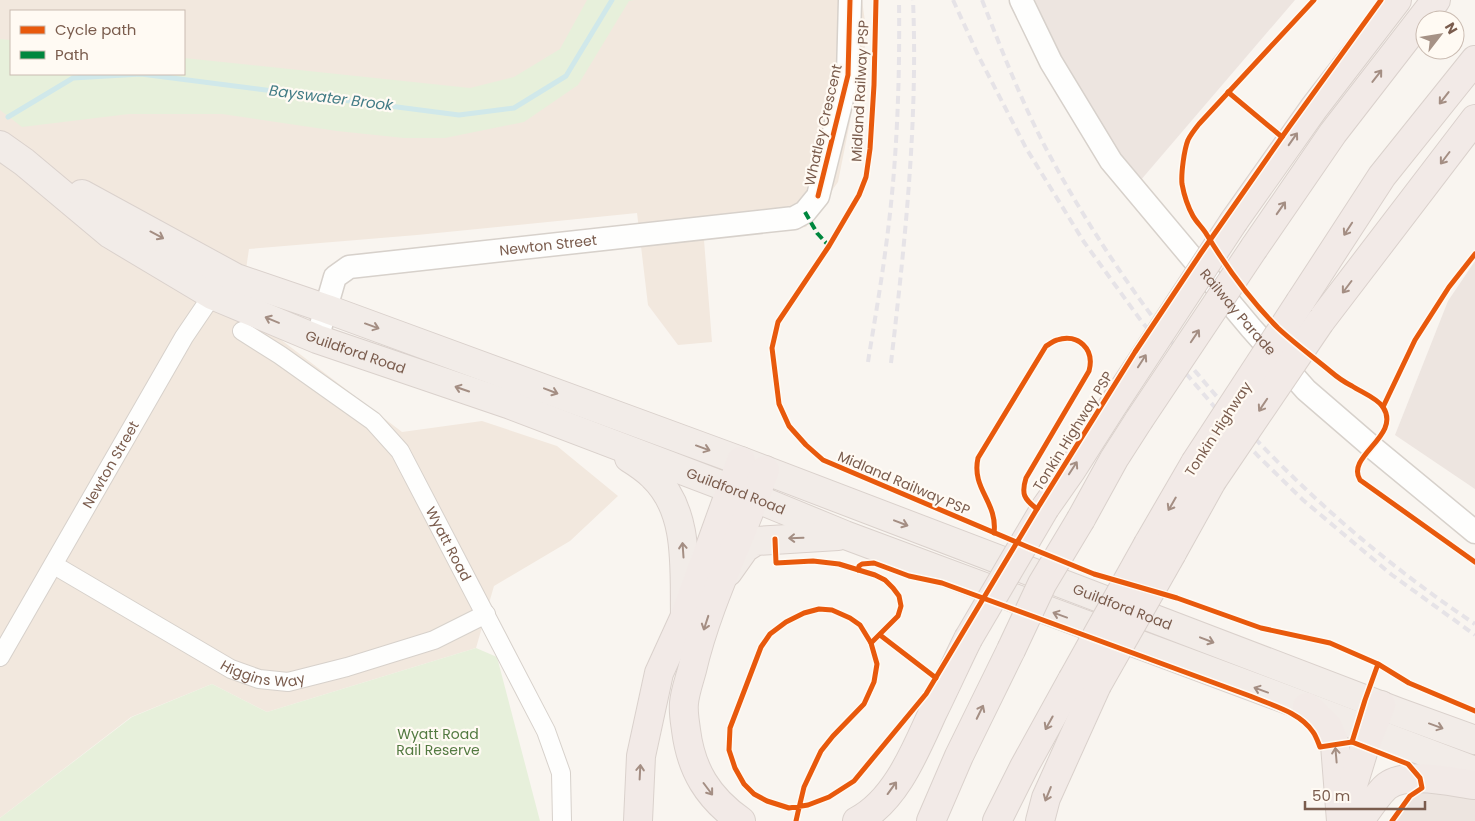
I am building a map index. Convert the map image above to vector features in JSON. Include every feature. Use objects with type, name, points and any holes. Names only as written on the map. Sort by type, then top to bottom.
[{"type":"highway","points":[[857,821],[877,807],[909,763],[968,639],[1045,508],[1234,221],[1314,108],[1397,0]]},
{"type":"highway","points":[[930,821],[959,756],[1042,584],[1082,519],[1114,459],[1333,133],[1436,0]]},
{"type":"highway","name":"Tonkin Highway","points":[[997,821],[1024,767],[1085,683],[1300,302],[1382,176],[1475,60]]},
{"type":"highway","points":[[1204,472],[1475,119]]},
{"type":"highway","name":"Guildford Road","points":[[0,145],[24,162],[110,234],[217,283],[317,339],[508,404],[743,494],[844,535],[1475,771]]},
{"type":"highway","name":"Guildford Road","points":[[217,283],[236,278],[326,309],[753,466],[1389,709],[1475,740]]},
{"type":"highway","points":[[602,440],[654,477],[673,507],[680,527],[683,548],[685,616]]},
{"type":"highway","points":[[638,821],[641,756],[659,673],[743,494],[753,466]]},
{"type":"highway","points":[[741,821],[720,804],[703,783],[694,765],[688,747],[684,704],[696,652],[714,600],[724,578],[743,494]]},
{"type":"highway","points":[[724,578],[746,548],[756,541],[844,535]]},
{"type":"highway","points":[[1040,821],[1085,683]]},
{"type":"highway","points":[[1307,707],[1328,726],[1335,745],[1350,821]]},
{"type":"highway","points":[[1350,821],[1389,709]]},
{"type":"highway","points":[[910,821],[959,756]]},
{"type":"highway","points":[[1350,821],[1387,786],[1400,780],[1420,778],[1475,786]]},
{"type":"street","name":"Whatley Crescent","points":[[818,196],[848,75],[850,0]]},
{"type":"street","name":"Railway Parade","points":[[1021,0],[1051,62],[1110,161],[1252,328],[1306,390],[1475,532]]},
{"type":"street","name":"Newton Street","points":[[317,339],[336,277],[349,267],[794,218],[805,212],[818,196]]},
{"type":"street","name":"Newton Street","points":[[0,658],[184,337],[217,283]]},
{"type":"street","name":"Wyatt Road","points":[[242,331],[280,355],[373,420],[400,451],[546,731],[561,773],[562,821]]},
{"type":"street","name":"Higgins Way","points":[[54,565],[231,669],[259,679],[288,682],[347,667],[434,640],[486,614]]},
{"type":"shaded area","points":[[0,0],[862,0],[867,36],[838,182],[806,227],[704,240],[712,342],[678,345],[648,305],[637,213],[417,235],[249,249],[239,316],[280,339],[402,432],[482,421],[557,446],[618,496],[570,541],[494,586],[476,648],[267,712],[212,684],[131,717],[0,818]]},
{"type":"shaded area","points":[[1022,0],[1295,0],[1134,188]]},
{"type":"shaded area","points":[[1475,261],[1475,489],[1395,435],[1448,301]]},
{"type":"shaded area","points":[[1475,785],[1475,821],[1392,821],[1410,796],[1422,788]]},
{"type":"green space","points":[[587,0],[634,0],[629,1],[578,85],[524,122],[445,138],[404,138],[337,131],[222,114],[129,114],[22,127],[0,110],[0,39],[10,40],[10,75],[185,75],[185,58],[470,88],[514,77],[560,49]]},
{"type":"green space","name":"Wyatt Road Rail Reserve","points":[[476,648],[497,657],[540,821],[0,821],[0,818],[132,717],[212,684],[267,712]]},
{"type":"waterway","name":"Bayswater Brook","points":[[149,75],[459,115],[514,108],[566,76],[612,0]]},
{"type":"waterway","name":"Bayswater Brook","points":[[8,117],[73,78],[124,75]]},
{"type":"railway","points":[[868,362],[884,261],[893,185],[898,93],[899,0]]},
{"type":"railway","points":[[891,363],[901,272],[912,136],[914,91],[913,0]]},
{"type":"railway","points":[[953,0],[979,57],[1026,148],[1084,242],[1142,322],[1258,456],[1303,500],[1392,575],[1475,635]]},
{"type":"railway","points":[[982,0],[1022,99],[1050,156],[1090,225],[1134,291],[1182,355],[1234,416],[1289,473],[1348,527],[1410,578],[1475,624]]},
{"type":"marked path","points":[[805,212],[817,233],[829,246]]},
{"type":"cycle path","name":"Midland Railway PSP","points":[[818,196],[848,75],[850,0]]},
{"type":"cycle path","name":"Midland Railway PSP","points":[[876,0],[874,85],[870,149],[866,177],[859,195],[829,246],[778,322],[772,348],[779,404],[789,426],[823,460],[1028,547],[1094,574],[1177,598],[1261,628],[1330,643],[1378,664],[1409,683],[1475,711]]},
{"type":"cycle path","points":[[1314,0],[1199,124],[1188,140],[1182,168],[1182,184],[1185,197],[1193,216],[1223,260],[1249,295],[1278,328],[1335,375],[1373,398],[1383,407],[1387,417],[1385,427],[1380,437],[1360,463],[1357,471],[1360,480],[1475,562]]},
{"type":"cycle path","name":"Tonkin Highway PSP","points":[[796,821],[798,812],[804,787],[821,751],[864,704],[874,682],[877,664],[871,643],[860,625],[832,610],[819,609],[804,613],[786,622],[770,634],[761,647],[730,728],[729,750],[735,768],[744,784],[754,794],[767,801],[789,808],[808,805],[829,797],[854,781],[926,694],[1037,509],[1135,352],[1289,127],[1381,0]]},
{"type":"cycle path","points":[[1228,92],[1282,137]]},
{"type":"cycle path","points":[[1383,407],[1415,340],[1449,287],[1475,254]]},
{"type":"cycle path","name":"Tonkin Highway PSP","points":[[994,533],[992,513],[978,478],[978,458],[1046,346],[1057,340],[1072,339],[1078,341],[1087,350],[1090,363],[1089,371],[1026,478],[1024,488],[1026,499],[1037,509]]},
{"type":"cycle path","points":[[775,539],[776,563],[813,561],[839,564],[875,575],[885,580],[893,588],[899,596],[901,606],[898,616],[871,643]]},
{"type":"cycle path","points":[[858,570],[862,564],[874,563],[909,576],[942,583],[1284,710],[1301,719],[1307,725],[1320,747],[1352,742]]},
{"type":"cycle path","points":[[880,635],[936,678]]},
{"type":"cycle path","points":[[1378,664],[1352,742],[1408,764],[1420,778],[1422,788],[1410,796],[1392,821]]}]
